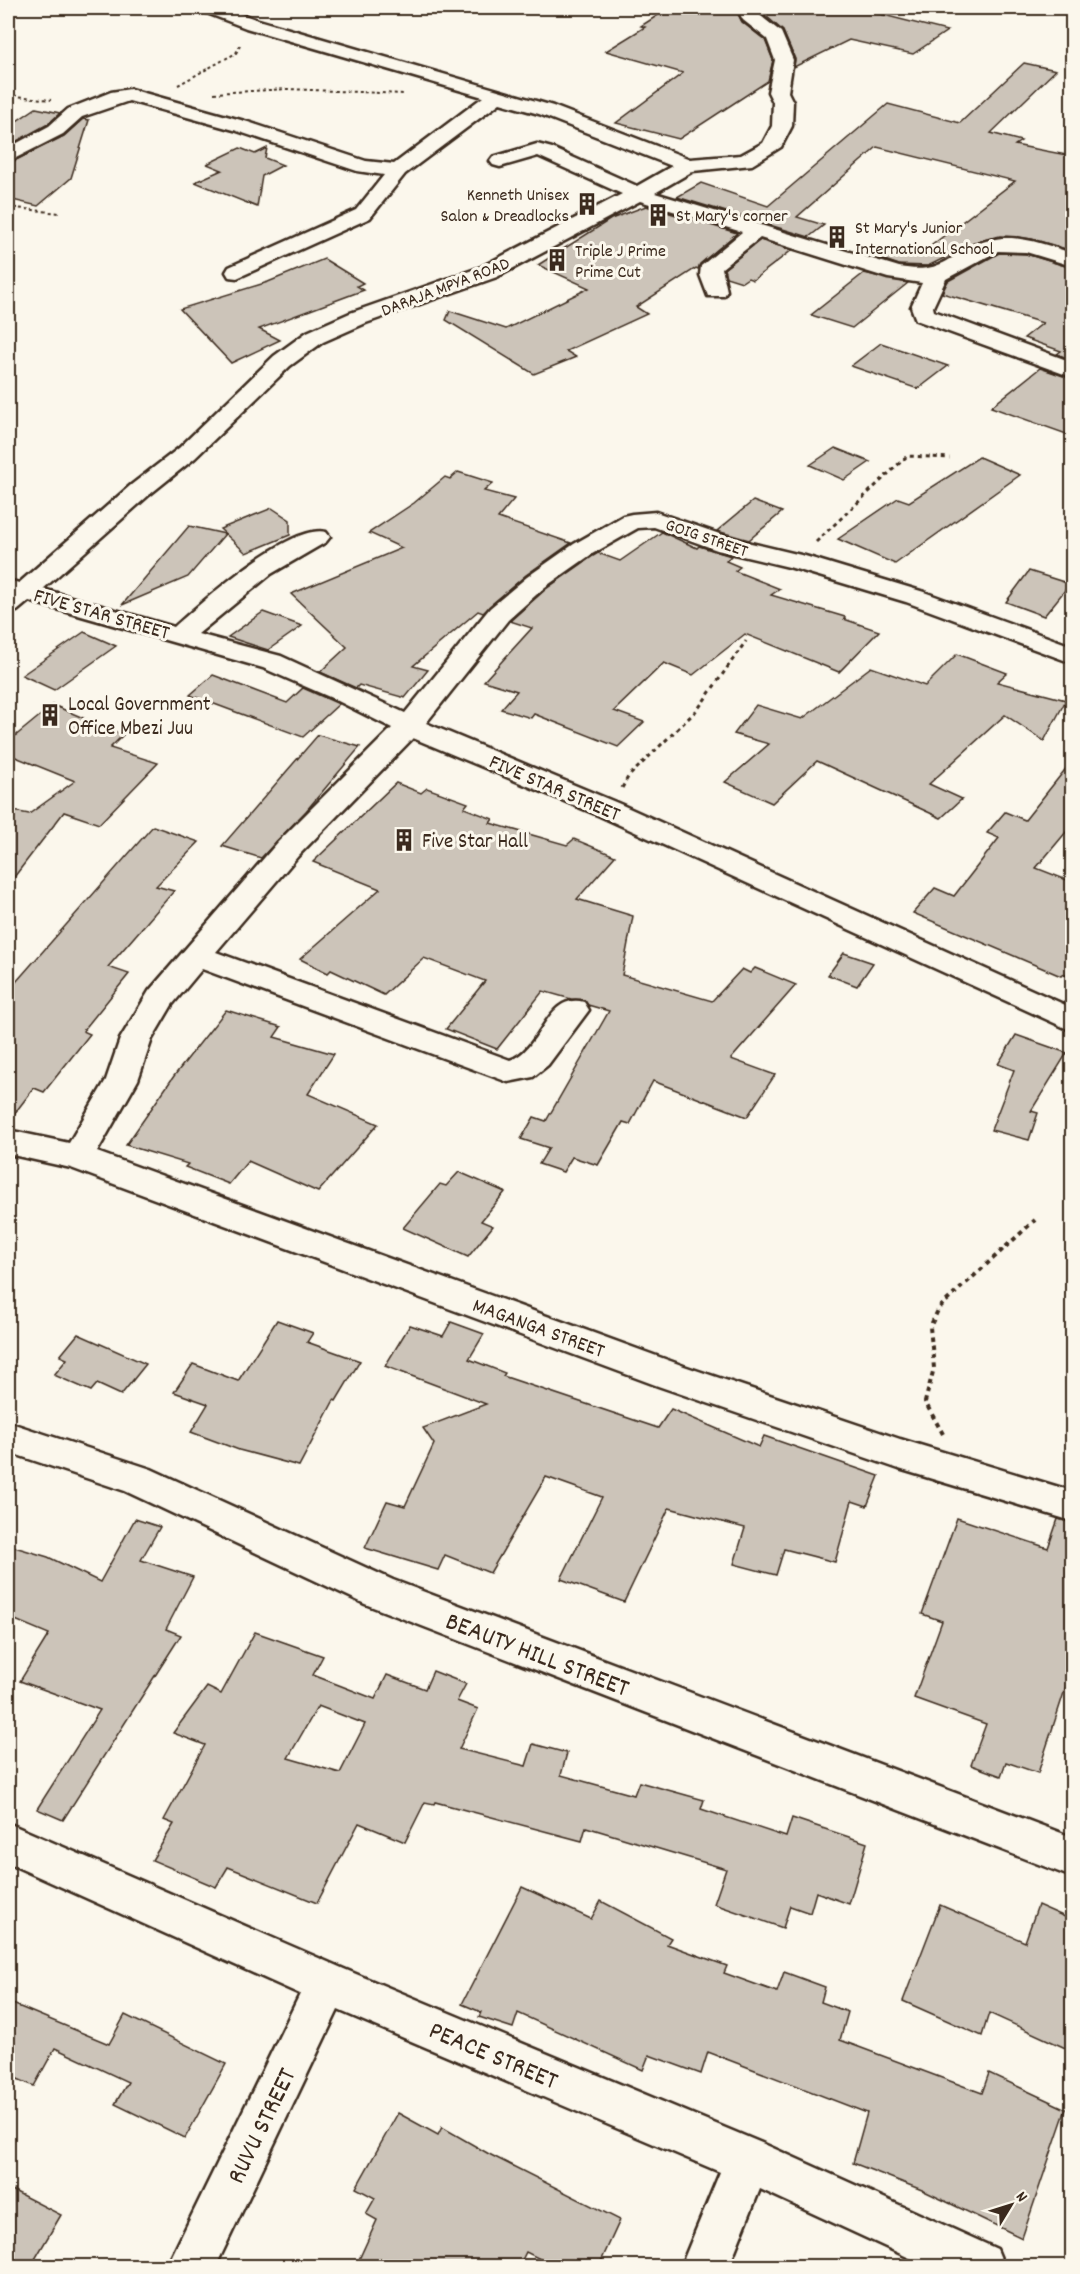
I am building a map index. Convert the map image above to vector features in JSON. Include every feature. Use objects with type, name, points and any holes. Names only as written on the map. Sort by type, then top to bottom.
[{"type":"street","points":[[210,8],[252,24],[546,110],[688,165],[745,161],[771,147],[782,126],[783,102],[778,92],[784,60],[776,36],[749,16],[746,8]]},
{"type":"street","points":[[8,156],[35,139],[56,130],[75,113],[118,96],[130,95],[163,99],[364,167],[398,170]]},
{"type":"street","points":[[237,272],[363,214],[398,170],[498,95]]},
{"type":"street","points":[[500,160],[537,150],[638,194],[759,229],[896,273],[919,277],[937,275],[994,245],[1028,246],[1072,260]]},
{"type":"street","name":"DARAJA MPYA ROAD","points":[[13,595],[187,453],[282,361],[315,337],[358,318],[489,272],[638,194],[688,165]]},
{"type":"street","points":[[716,291],[711,275],[712,266],[759,229]]},
{"type":"street","points":[[937,275],[922,307],[924,315],[937,322],[1072,370]]},
{"type":"street","name":"GOIG STREET","points":[[77,1157],[122,1080],[136,1039],[160,998],[288,849],[410,726],[499,614],[536,582],[583,549],[632,521],[656,519],[726,545],[796,561],[915,597],[1072,656]]},
{"type":"street","points":[[181,635],[235,586],[285,551],[317,537]]},
{"type":"street","name":"FIVE STAR STREET","points":[[13,595],[181,635],[272,662],[344,693],[410,726],[610,810],[1072,1020]]},
{"type":"street","points":[[197,956],[508,1071],[522,1069],[537,1057],[573,1010]]},
{"type":"street","name":"MAGANGA STREET","points":[[8,1142],[77,1157],[671,1376],[899,1454],[1072,1506]]},
{"type":"street","name":"BEAUTY HILL STREET","points":[[8,1437],[138,1480],[379,1592],[1072,1857]]},
{"type":"street","name":"PEACE STREET","points":[[8,1844],[328,1984],[748,2160],[980,2266]]},
{"type":"street","name":"RUVU STREET","points":[[191,2266],[328,1984]]},
{"type":"street","points":[[705,2266],[748,2160]]},
{"type":"path","points":[[163,99],[185,80],[236,53],[252,24]]},
{"type":"path","points":[[163,99],[288,89],[347,89],[406,94]]},
{"type":"path","points":[[8,207],[59,213]]},
{"type":"path","points":[[8,396],[10,411],[8,414]]},
{"type":"path","points":[[796,561],[906,456],[950,458]]},
{"type":"path","points":[[610,810],[628,777],[698,709],[746,641]]},
{"type":"path","points":[[946,1439],[932,1420],[925,1402],[934,1368],[930,1327],[939,1308],[1035,1220]]},
{"type":"building","points":[[669,8],[735,8],[742,22],[765,40],[773,60],[768,81],[679,139],[616,123],[683,73],[606,51],[645,27],[641,26]]},
{"type":"building","points":[[757,8],[856,8],[947,31],[913,54],[849,40],[794,67],[795,59],[783,31]]},
{"type":"building","points":[[1024,63],[1056,70],[991,133],[1021,141],[1015,145],[1072,156],[1072,251],[1032,239],[1000,236],[976,242],[928,266],[899,265],[882,259],[897,248],[919,255],[1015,181],[877,147],[797,217],[824,225],[809,237],[677,197],[701,183],[768,206],[888,104],[960,123]]},
{"type":"building","points":[[36,108],[60,113],[48,124],[8,146],[8,127]]},
{"type":"building","points":[[83,119],[89,120],[71,178],[38,206],[8,199],[8,164],[64,136]]},
{"type":"building","points":[[240,148],[255,154],[267,148],[265,158],[283,165],[262,176],[257,207],[195,182],[222,170],[207,164]]},
{"type":"building","points":[[646,206],[737,233],[700,264],[698,269],[696,268],[636,307],[647,314],[566,351],[576,357],[534,374],[446,320],[450,311],[506,329],[589,288],[538,265],[611,219]]},
{"type":"building","points":[[760,240],[792,250],[753,280],[748,278],[742,282],[726,277],[724,269]]},
{"type":"building","points":[[999,253],[1026,254],[1072,268],[1072,360],[1057,354],[1061,351],[1024,338],[1043,323],[942,293],[948,281]]},
{"type":"building","points":[[324,259],[363,283],[357,286],[364,290],[259,329],[280,340],[231,363],[180,309],[268,282]]},
{"type":"building","points":[[864,273],[908,283],[852,328],[811,315]]},
{"type":"building","points":[[881,343],[948,366],[918,389],[851,366]]},
{"type":"building","points":[[1040,368],[1072,379],[1072,436],[991,407]]},
{"type":"building","points":[[835,448],[870,462],[844,480],[810,465]]},
{"type":"building","points":[[979,457],[1020,475],[895,564],[838,539],[898,498],[909,502]]},
{"type":"building","points":[[458,472],[493,483],[484,491],[514,499],[498,518],[571,543],[526,575],[483,613],[478,611],[413,666],[428,670],[405,698],[359,685],[356,688],[320,672],[347,647],[291,594],[402,548],[369,533],[414,503],[445,477],[450,479]]},
{"type":"building","points":[[753,501],[782,512],[749,540],[717,531]]},
{"type":"building","points":[[272,508],[290,520],[290,535],[246,553],[220,529]]},
{"type":"building","points":[[189,526],[225,534],[188,577],[122,605]]},
{"type":"building","points":[[662,532],[697,548],[699,546],[731,556],[726,561],[740,567],[735,571],[780,589],[771,595],[845,617],[844,619],[879,631],[839,672],[745,634],[693,675],[664,663],[614,711],[644,722],[618,747],[534,714],[531,718],[501,709],[517,691],[484,681],[532,628],[510,621],[546,589],[598,553],[620,561]]},
{"type":"building","points":[[1029,571],[1070,584],[1044,616],[1006,602]]},
{"type":"building","points":[[263,612],[302,626],[268,650],[228,637]]},
{"type":"building","points":[[84,632],[116,646],[54,690],[22,675]]},
{"type":"building","points":[[957,654],[1007,673],[997,682],[1066,700],[1044,741],[1005,715],[929,784],[962,799],[941,818],[817,761],[772,803],[725,782],[769,744],[734,734],[756,705],[802,719],[871,667],[925,686]]},
{"type":"building","points":[[213,675],[287,703],[303,688],[339,704],[303,737],[190,695]]},
{"type":"building","points":[[53,705],[123,735],[110,748],[158,763],[99,824],[64,812],[8,885],[8,810],[29,814],[75,781],[8,754],[8,742]]},
{"type":"building","points":[[318,735],[360,747],[306,811],[261,858],[222,846]]},
{"type":"building","points":[[1072,761],[1072,825],[1036,868],[1072,882],[1072,978],[1063,974],[1061,976],[913,913],[935,888],[954,896],[999,838],[987,833],[1005,812],[1025,820]]},
{"type":"building","points":[[396,783],[421,793],[427,788],[468,803],[464,808],[493,819],[490,823],[567,845],[574,839],[615,856],[577,899],[633,916],[622,975],[712,1001],[742,969],[750,973],[755,968],[796,985],[731,1059],[775,1075],[747,1117],[653,1081],[630,1124],[623,1122],[598,1165],[572,1157],[563,1172],[539,1164],[549,1148],[521,1139],[534,1117],[546,1121],[609,1011],[588,1005],[584,1000],[571,999],[543,991],[497,1049],[446,1029],[485,981],[424,958],[384,995],[331,970],[328,973],[300,959],[380,889],[313,862]]},
{"type":"building","points":[[153,826],[199,842],[156,886],[174,891],[108,967],[129,974],[83,1031],[90,1034],[44,1092],[34,1088],[8,1122],[8,991]]},
{"type":"building","points":[[844,953],[873,963],[857,986],[828,975]]},
{"type":"building","points":[[226,1010],[281,1027],[274,1037],[334,1054],[308,1094],[378,1124],[318,1192],[248,1161],[229,1184],[185,1167],[188,1164],[126,1145],[174,1076]]},
{"type":"building","points":[[1016,1035],[1067,1053],[1031,1111],[1038,1113],[1029,1140],[991,1130],[1014,1070],[998,1064]]},
{"type":"building","points":[[459,1172],[505,1192],[481,1221],[493,1226],[468,1257],[403,1228],[440,1184],[446,1186]]},
{"type":"building","points":[[277,1320],[313,1333],[307,1342],[360,1361],[336,1401],[334,1400],[299,1466],[239,1450],[191,1432],[208,1404],[174,1392],[193,1364],[238,1381]]},
{"type":"building","points":[[451,1322],[484,1334],[469,1359],[505,1373],[503,1376],[658,1428],[671,1409],[759,1447],[764,1436],[879,1476],[867,1506],[852,1501],[835,1562],[784,1549],[776,1575],[734,1564],[745,1528],[669,1508],[624,1602],[561,1579],[602,1497],[546,1477],[490,1573],[445,1555],[438,1570],[365,1548],[387,1501],[405,1506],[434,1444],[423,1428],[486,1404],[385,1366],[410,1325],[443,1336]]},
{"type":"building","points":[[78,1334],[146,1364],[121,1395],[97,1384],[91,1391],[54,1375],[67,1359],[60,1356]]},
{"type":"building","points":[[957,1518],[1048,1548],[1058,1519],[1072,1523],[1072,1668],[1038,1773],[1006,1762],[1001,1776],[971,1765],[986,1724],[914,1698],[942,1621],[922,1614]]},
{"type":"building","points":[[135,1519],[160,1527],[141,1560],[193,1577],[166,1629],[181,1635],[63,1820],[37,1809],[100,1710],[20,1681],[49,1634],[8,1617],[8,1545],[48,1557],[100,1582]]},
{"type":"building","points":[[255,1632],[323,1656],[313,1675],[375,1699],[387,1675],[425,1689],[433,1671],[466,1684],[457,1701],[478,1709],[459,1749],[526,1766],[533,1744],[567,1753],[561,1775],[634,1795],[639,1782],[704,1800],[701,1809],[786,1837],[792,1818],[867,1843],[849,1904],[816,1892],[810,1913],[790,1906],[783,1928],[714,1904],[726,1869],[586,1827],[582,1841],[435,1802],[434,1804],[425,1802],[405,1842],[359,1823],[317,1903],[228,1867],[216,1887],[152,1860],[174,1824],[164,1820],[205,1745],[173,1733],[207,1687],[221,1694]],"holes":[[[318,1706],[365,1724],[340,1773],[288,1758]]]},
{"type":"building","points":[[522,1887],[591,1919],[601,1901],[671,1938],[667,1944],[727,1966],[724,1973],[777,1992],[784,1972],[825,1987],[821,2002],[848,2012],[840,2040],[982,2093],[989,2073],[1066,2109],[1022,2238],[922,2190],[853,2163],[867,2113],[708,2052],[701,2074],[649,2055],[643,2070],[518,2013],[513,2028],[479,2017],[481,2012],[462,2004]]},
{"type":"building","points":[[940,1905],[1025,1942],[1038,1905],[1072,1920],[1072,2051],[989,2013],[982,2036],[903,2001]]},
{"type":"building","points":[[8,2002],[109,2044],[125,2015],[226,2064],[185,2138],[115,2104],[128,2082],[55,2048],[34,2086],[8,2075]]},
{"type":"building","points":[[398,2113],[438,2135],[442,2127],[489,2154],[620,2220],[599,2266],[554,2266],[526,2252],[519,2266],[356,2266],[377,2220],[366,2214],[375,2198],[356,2188]]},
{"type":"building","points":[[8,2188],[61,2215],[31,2266],[18,2266],[8,2261]]},
{"type":"place","name":"Kenneth Unisex Salon & Dreadlocks","points":[[587,204]]},
{"type":"place","name":"St Mary's corner","points":[[658,215]]},
{"type":"place","name":"St Mary's Junior International School","points":[[837,237]]},
{"type":"place","name":"Triple J Prime Prime Cut","points":[[557,260]]},
{"type":"place","name":"Local Government Office Mbezi Juu","points":[[50,715]]},
{"type":"place","name":"Five Star Hall","points":[[404,840]]}]
